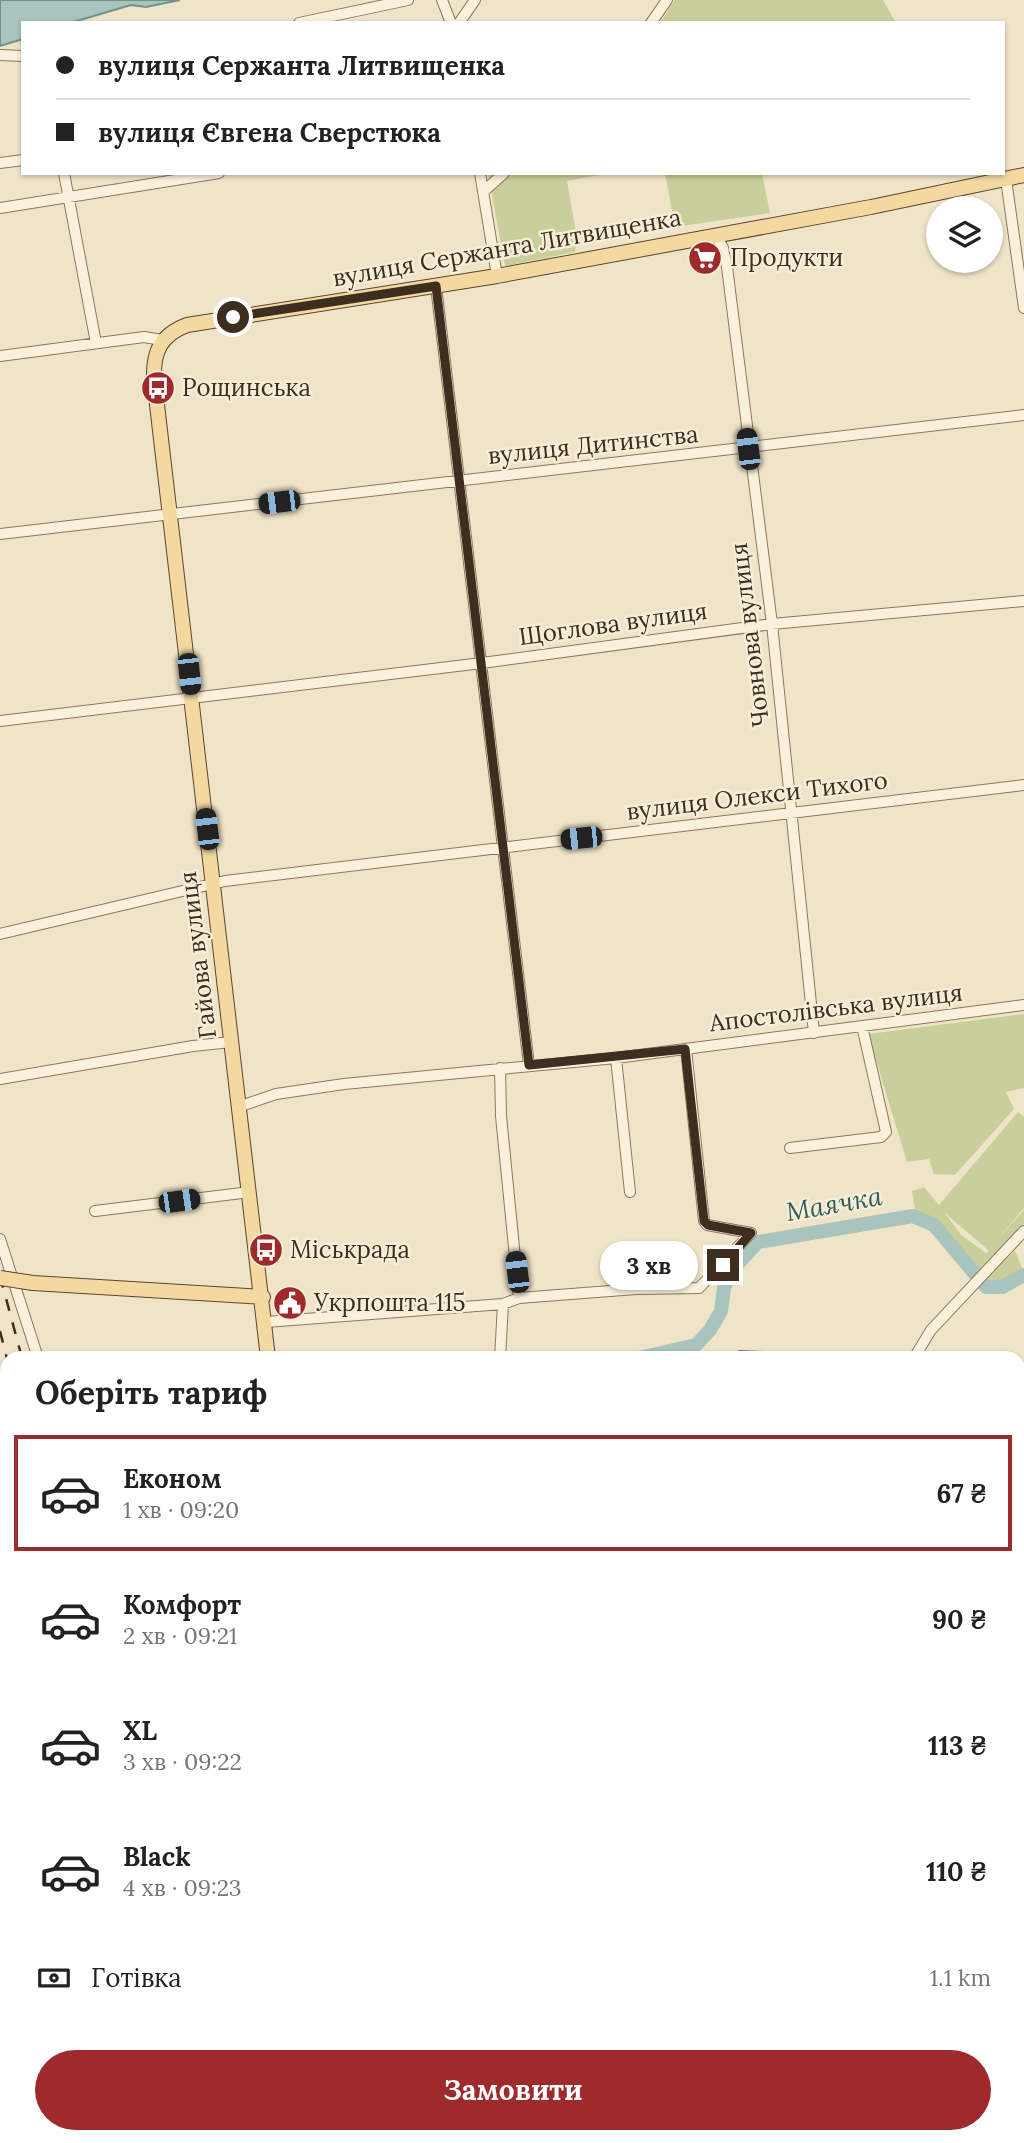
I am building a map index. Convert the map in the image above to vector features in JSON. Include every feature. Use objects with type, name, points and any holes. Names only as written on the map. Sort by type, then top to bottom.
[{"type":"main road","name":"вулиця Сержанта Литвищенка","points":[[162,340],[187,325],[497,276],[1024,174]]},
{"type":"main road","name":"Гайова вулиця","points":[[162,340],[155,356],[154,367],[268,1351]]},
{"type":"main road","points":[[7,1277],[33,1283],[263,1297]]},
{"type":"street","points":[[308,21],[408,0]]},
{"type":"street","points":[[442,0],[450,21]]},
{"type":"street","points":[[460,21],[475,0]]},
{"type":"street","points":[[652,21],[667,0]]},
{"type":"street","points":[[0,55],[21,56]]},
{"type":"street","points":[[0,163],[21,160]]},
{"type":"street","points":[[64,175],[96,343]]},
{"type":"street","points":[[0,208],[206,175]]},
{"type":"street","points":[[480,175],[497,276]]},
{"type":"street","points":[[483,192],[502,175]]},
{"type":"street","points":[[1006,179],[1024,308]]},
{"type":"street","name":"Човнова вулиця","points":[[716,235],[723,248],[727,267],[772,624],[814,1033]]},
{"type":"street","points":[[436,286],[529,1065]]},
{"type":"street","name":"вулиця Сержанта Литвищенка","points":[[0,356],[144,337],[162,340]]},
{"type":"street","name":"вулиця Дитинства","points":[[0,534],[1024,415]]},
{"type":"street","name":"Щоглова вулиця","points":[[0,721],[482,663],[772,624],[1024,601]]},
{"type":"street","name":"вулиця Олекси Тихого","points":[[0,934],[213,883],[1024,785]]},
{"type":"street","name":"Апостолівська вулиця","points":[[238,1107],[276,1094],[500,1068],[616,1058],[1024,1005]]},
{"type":"street","points":[[790,1148],[881,1137],[886,1132],[862,1026]]},
{"type":"street","points":[[0,1079],[192,1045],[231,1042]]},
{"type":"street","points":[[266,1322],[502,1304],[519,1298],[636,1289],[699,1288],[751,1233],[708,1225],[704,1221],[685,1049]]},
{"type":"street","points":[[616,1058],[630,1192]]},
{"type":"street","points":[[500,1068],[501,1116],[519,1298]]},
{"type":"street","points":[[95,1211],[250,1192]]},
{"type":"street","points":[[918,1351],[931,1330],[1024,1231]]},
{"type":"street","points":[[0,1239],[7,1277],[35,1351]]},
{"type":"street","points":[[500,1351],[502,1304]]},
{"type":"green space","points":[[675,0],[883,0],[895,21],[661,21]]},
{"type":"green space","points":[[488,175],[598,175],[567,181],[577,238],[575,252],[505,266]]},
{"type":"green space","points":[[665,175],[762,175],[770,213],[675,227]]},
{"type":"green space","points":[[1024,1014],[1024,1088],[1006,1092],[1014,1109],[955,1175],[934,1174],[929,1159],[907,1162],[868,1034]]},
{"type":"green space","points":[[1018,1112],[1024,1117],[1024,1208],[999,1238],[1024,1210],[1024,1224],[980,1269],[924,1214],[915,1210],[912,1191],[924,1187],[939,1205]],"holes":[[[945,1213],[988,1250],[986,1253],[961,1235]]]},
{"type":"green space","points":[[1015,1251],[1024,1273],[993,1283],[987,1277]]},
{"type":"water","points":[[0,0],[180,0],[146,7],[131,5],[77,21],[21,21],[21,40],[0,46]]},
{"type":"waterway","name":"Маячка","points":[[670,1351],[696,1345],[710,1330],[721,1311],[724,1288],[733,1269],[758,1242],[913,1216],[934,1225],[986,1287],[1002,1287],[1024,1275]]},
{"type":"railway","points":[[0,1276],[20,1351]]},
{"type":"railway","points":[[0,1331],[5,1351]]},
{"type":"place","name":"Продукти","points":[[705,258]]},
{"type":"place","name":"Рощинська","points":[[158,388]]},
{"type":"place","name":"Міськрада","points":[[266,1250]]},
{"type":"place","name":"Укрпошта 115","points":[[290,1303]]},
{"type":"route","points":[[233,317],[436,286],[529,1065],[685,1049],[704,1221],[708,1225],[751,1233],[723,1265]]}]
